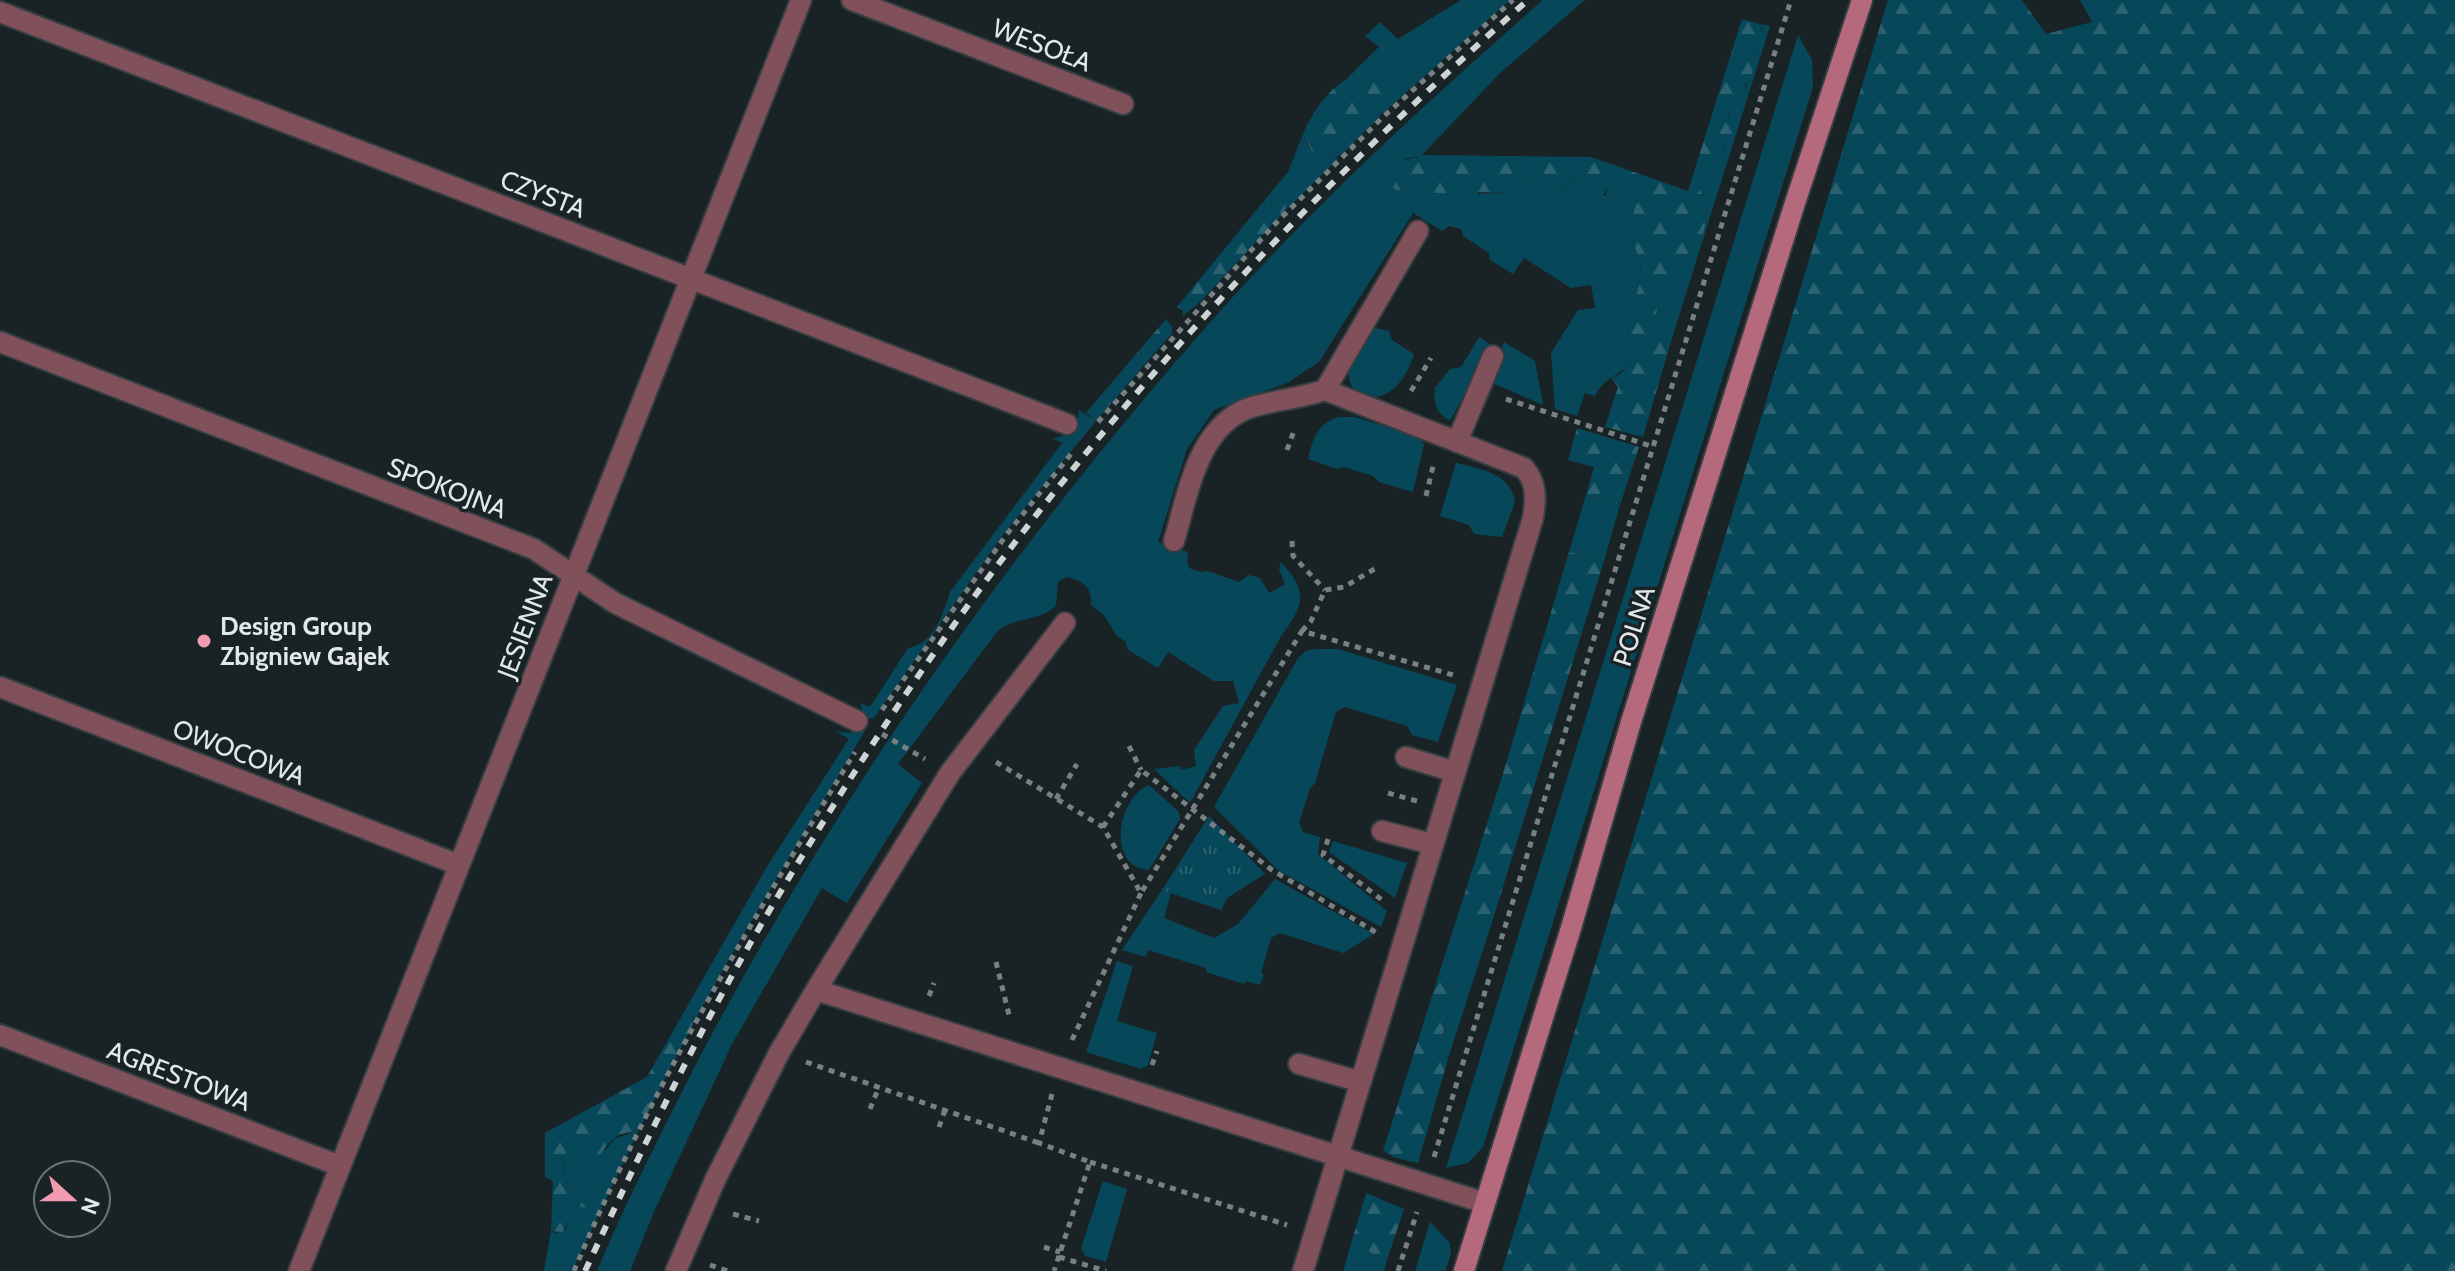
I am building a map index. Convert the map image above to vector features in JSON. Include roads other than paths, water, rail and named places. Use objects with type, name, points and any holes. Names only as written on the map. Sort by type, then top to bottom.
[{"type":"street","name":"JESIENNA","points":[[299,1271],[801,0]]},
{"type":"street","name":"WESOŁA","points":[[852,0],[1123,104]]},
{"type":"street","name":"POLNA","points":[[1464,1271],[1631,722],[1862,0]]},
{"type":"street","name":"CZYSTA","points":[[0,12],[1067,424]]},
{"type":"street","points":[[1174,541],[1202,455],[1226,421],[1250,408],[1325,390],[1418,231]]},
{"type":"street","name":"SPOKOJNA","points":[[0,342],[534,549],[615,603],[867,720]]},
{"type":"street","points":[[1457,442],[1493,356]]},
{"type":"street","points":[[1303,1271],[1533,518],[1534,488],[1532,478],[1524,468],[1325,390]]},
{"type":"street","points":[[676,1271],[715,1180],[779,1053],[816,990],[950,773],[1065,623]]},
{"type":"street","name":"OWOCOWA","points":[[0,687],[459,865]]},
{"type":"street","points":[[1406,757],[1455,772]]},
{"type":"street","points":[[1382,831],[1432,844]]},
{"type":"street","points":[[816,990],[1485,1203]]},
{"type":"street","name":"AGRESTOWA","points":[[0,1035],[340,1166]]},
{"type":"street","points":[[1299,1064],[1361,1082]]},
{"type":"railway","points":[[585,1271],[685,1063],[751,942],[868,751],[997,566],[1118,414],[1248,270],[1385,132],[1528,0]]},
{"type":"place","name":"Design Group Zbigniew Gajek","points":[[204,641]]}]
